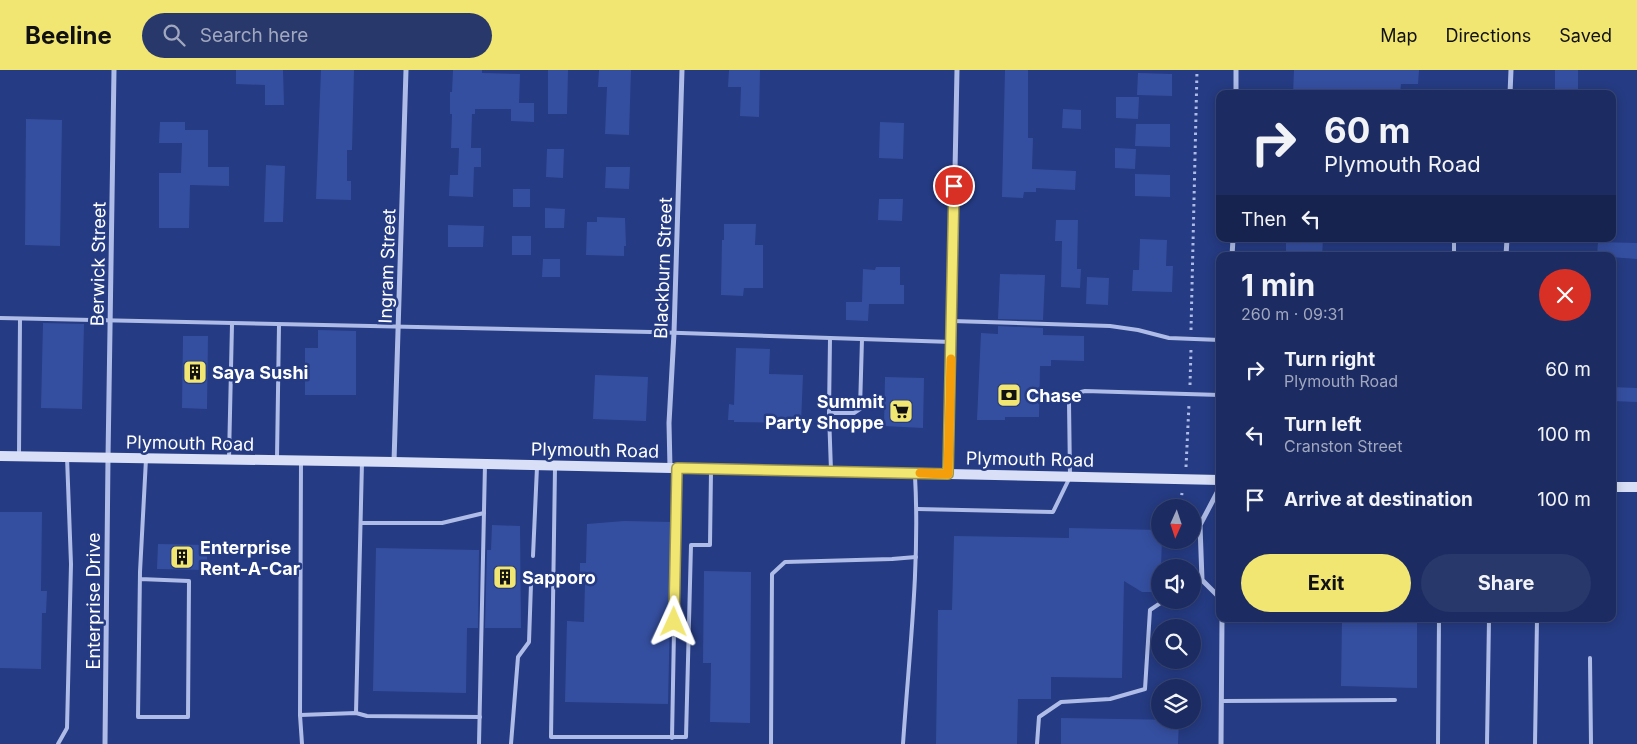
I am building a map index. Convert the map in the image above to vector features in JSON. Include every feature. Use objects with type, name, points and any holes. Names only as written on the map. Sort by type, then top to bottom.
[{"type":"main road","name":"Plymouth Road","points":[[0,456],[555,465],[1216,480]]},
{"type":"main road","points":[[1616,487],[1637,487]]},
{"type":"street","name":"Berwick Street","points":[[108,458],[114,70]]},
{"type":"street","name":"Ingram Street","points":[[394,462],[406,70]]},
{"type":"street","name":"Blackburn Street","points":[[674,468],[669,423],[674,333],[682,70]]},
{"type":"street","points":[[948,474],[957,70]]},
{"type":"street","points":[[1236,70],[1236,90]]},
{"type":"street","points":[[1510,90],[1511,70]]},
{"type":"street","name":"Enterprise Drive","points":[[105,744],[108,458]]},
{"type":"street","points":[[1216,495],[1200,525],[1202,580],[1216,594]]},
{"type":"street","points":[[1221,744],[1222,622]]},
{"type":"lane","points":[[0,318],[110,322],[674,333],[952,342]]},
{"type":"lane","points":[[19,456],[20,319]]},
{"type":"lane","points":[[952,321],[1110,326],[1138,330],[1169,338],[1216,340]]},
{"type":"lane","points":[[229,460],[232,324]]},
{"type":"lane","points":[[277,460],[278,325]]},
{"type":"lane","points":[[830,338],[829,412],[831,471]]},
{"type":"lane","points":[[829,412],[854,413],[860,409],[862,339]]},
{"type":"lane","points":[[917,509],[1053,512],[1070,476],[1068,402],[1073,394],[1085,391],[1216,395]]},
{"type":"lane","points":[[58,744],[67,728],[71,564],[67,458]]},
{"type":"lane","points":[[140,579],[189,581],[188,717],[138,716],[140,579],[146,459]]},
{"type":"lane","points":[[301,461],[300,715],[302,744]]},
{"type":"lane","points":[[356,713],[362,462]]},
{"type":"lane","points":[[479,744],[485,464]]},
{"type":"lane","points":[[532,556],[537,465]]},
{"type":"lane","points":[[555,465],[551,737],[686,737],[691,545],[710,545],[711,469]]},
{"type":"lane","points":[[672,738],[674,468]]},
{"type":"lane","points":[[903,744],[916,557],[917,509],[915,473]]},
{"type":"lane","points":[[361,523],[442,523],[484,513]]},
{"type":"lane","points":[[771,744],[772,574],[785,562],[916,557]]},
{"type":"lane","points":[[511,744],[518,657],[529,642],[531,584]]},
{"type":"lane","points":[[1037,744],[1039,717],[1061,702],[1110,699],[1145,689],[1151,609]]},
{"type":"lane","points":[[1438,744],[1439,622]]},
{"type":"lane","points":[[1488,744],[1489,622]]},
{"type":"lane","points":[[1535,744],[1537,622]]},
{"type":"lane","points":[[1590,658],[1591,744]]},
{"type":"lane","points":[[1221,701],[1395,700]]},
{"type":"lane","points":[[300,715],[356,713],[368,716],[480,717]]},
{"type":"path","points":[[1181,499],[1189,437],[1197,70]]},
{"type":"building","points":[[236,70],[283,70],[284,105],[265,105],[265,85],[236,84]]},
{"type":"building","points":[[321,70],[354,70],[352,150],[347,150],[347,181],[351,181],[351,200],[316,199]]},
{"type":"building","points":[[453,70],[482,70],[482,73],[520,74],[519,103],[534,103],[534,122],[511,121],[511,109],[475,109],[475,114],[472,114],[471,148],[481,148],[481,167],[474,167],[473,197],[449,196],[450,175],[458,175],[459,148],[451,148],[452,114],[450,114],[450,92],[452,92]]},
{"type":"building","points":[[548,70],[568,70],[567,114],[548,114]]},
{"type":"building","points":[[599,70],[631,70],[629,135],[605,134],[607,87],[598,87]]},
{"type":"building","points":[[729,70],[760,70],[759,117],[740,116],[741,87],[728,87]]},
{"type":"building","points":[[1005,70],[1028,70],[1028,138],[1033,138],[1032,169],[1076,171],[1075,190],[1036,188],[1036,192],[1024,192],[1023,198],[1002,197]]},
{"type":"building","points":[[1294,70],[1419,70],[1418,84],[1401,84],[1400,90],[1293,90]]},
{"type":"building","points":[[1555,70],[1578,70],[1578,90],[1555,90]]},
{"type":"building","points":[[1138,73],[1172,74],[1172,96],[1137,95]]},
{"type":"building","points":[[1116,97],[1139,97],[1138,119],[1116,118]]},
{"type":"building","points":[[1063,109],[1081,110],[1081,129],[1062,128]]},
{"type":"building","points":[[26,119],[62,120],[60,246],[25,245]]},
{"type":"building","points":[[160,122],[185,122],[185,130],[208,130],[208,167],[229,167],[229,186],[190,185],[189,228],[159,228],[159,173],[181,173],[182,143],[159,143]]},
{"type":"building","points":[[880,122],[904,123],[903,159],[879,158]]},
{"type":"building","points":[[1136,124],[1170,124],[1170,147],[1135,146]]},
{"type":"building","points":[[1115,148],[1136,149],[1135,169],[1115,168]]},
{"type":"building","points":[[547,149],[564,149],[563,178],[546,177]]},
{"type":"building","points":[[266,165],[285,166],[283,222],[264,222]]},
{"type":"building","points":[[606,167],[630,167],[629,189],[605,188]]},
{"type":"building","points":[[1135,174],[1170,175],[1170,197],[1135,196]]},
{"type":"building","points":[[513,189],[530,189],[530,207],[513,207]]},
{"type":"building","points":[[879,199],[903,199],[902,221],[878,220]]},
{"type":"building","points":[[545,208],[565,209],[564,228],[545,228]]},
{"type":"building","points":[[597,217],[625,218],[626,246],[624,246],[624,256],[586,255],[587,222],[597,222]]},
{"type":"building","points":[[1056,220],[1078,220],[1077,269],[1081,269],[1080,288],[1061,287],[1062,241],[1055,241]]},
{"type":"building","points":[[724,224],[756,224],[755,245],[763,245],[763,288],[744,288],[743,296],[721,295]]},
{"type":"building","points":[[448,225],[484,226],[483,247],[448,247]]},
{"type":"building","points":[[512,236],[531,236],[531,255],[512,255]]},
{"type":"building","points":[[1140,239],[1167,240],[1166,266],[1173,266],[1172,292],[1132,291],[1133,270],[1139,270]]},
{"type":"building","points":[[1286,242],[1323,242],[1322,252],[1286,252]]},
{"type":"building","points":[[1598,242],[1637,243],[1637,259],[1616,257],[1616,252],[1597,252]]},
{"type":"building","points":[[543,259],[560,259],[560,277],[542,277]]},
{"type":"building","points":[[876,267],[900,267],[900,285],[904,285],[904,304],[869,304],[868,321],[846,320],[846,302],[862,302],[863,269],[875,270]]},
{"type":"building","points":[[1000,274],[1045,275],[1043,320],[998,319]]},
{"type":"building","points":[[1087,277],[1109,278],[1108,305],[1086,304]]},
{"type":"building","points":[[43,323],[84,324],[82,409],[41,408]]},
{"type":"building","name":"Chase","points":[[998,326],[1043,328],[1043,335],[1084,336],[1084,361],[1051,360],[1051,366],[1040,366],[1039,417],[1005,417],[1005,420],[977,420],[981,333],[998,334]]},
{"type":"building","points":[[318,330],[356,331],[356,395],[305,395],[305,348],[318,348]]},
{"type":"building","name":"Saya Sushi","points":[[183,336],[208,336],[207,409],[182,408]]},
{"type":"building","points":[[736,348],[770,349],[769,374],[803,375],[801,423],[734,422],[734,420],[728,420],[729,404],[734,405]]},
{"type":"building","points":[[595,375],[648,377],[646,421],[593,419]]},
{"type":"building","points":[[885,377],[924,378],[923,428],[884,426]]},
{"type":"building","points":[[1616,387],[1637,388],[1637,402],[1616,401]]},
{"type":"building","points":[[0,512],[42,512],[41,591],[47,591],[46,613],[42,613],[41,669],[0,668]]},
{"type":"building","points":[[624,521],[672,522],[668,704],[565,702],[567,621],[584,622],[585,582],[580,582],[580,563],[586,563],[587,524]]},
{"type":"building","name":"Sapporo","points":[[492,525],[520,526],[521,628],[485,628],[487,550],[491,550]]},
{"type":"building","points":[[1069,528],[1151,530],[1151,549],[1162,549],[1161,559],[1151,559],[1151,592],[1142,592],[1124,581],[1122,678],[1051,677],[1051,699],[1018,699],[1017,744],[936,744],[938,610],[952,610],[954,536],[1069,538]]},
{"type":"building","name":"Enterprise Rent-A-Car","points":[[158,544],[207,545],[207,570],[157,569]]},
{"type":"building","points":[[376,548],[479,550],[478,628],[467,628],[466,693],[373,691]]},
{"type":"building","points":[[704,571],[751,572],[750,723],[710,722],[711,663],[703,663]]},
{"type":"building","points":[[1342,622],[1417,622],[1417,688],[1341,686]]},
{"type":"building","points":[[1061,718],[1151,720],[1151,729],[1179,729],[1178,744],[1061,744]]},
{"type":"slow traffic","points":[[920,473],[948,474],[951,359]]},
{"type":"place","name":"Saya Sushi","points":[[195,372]]},
{"type":"place","name":"Chase","points":[[1009,395]]},
{"type":"place","name":"Summit Party Shoppe","points":[[901,411]]},
{"type":"place","name":"Enterprise Rent-A-Car","points":[[182,557]]},
{"type":"place","name":"Sapporo","points":[[505,577]]},
{"type":"route","points":[[674,622],[677,468],[948,474],[954,186]]}]
